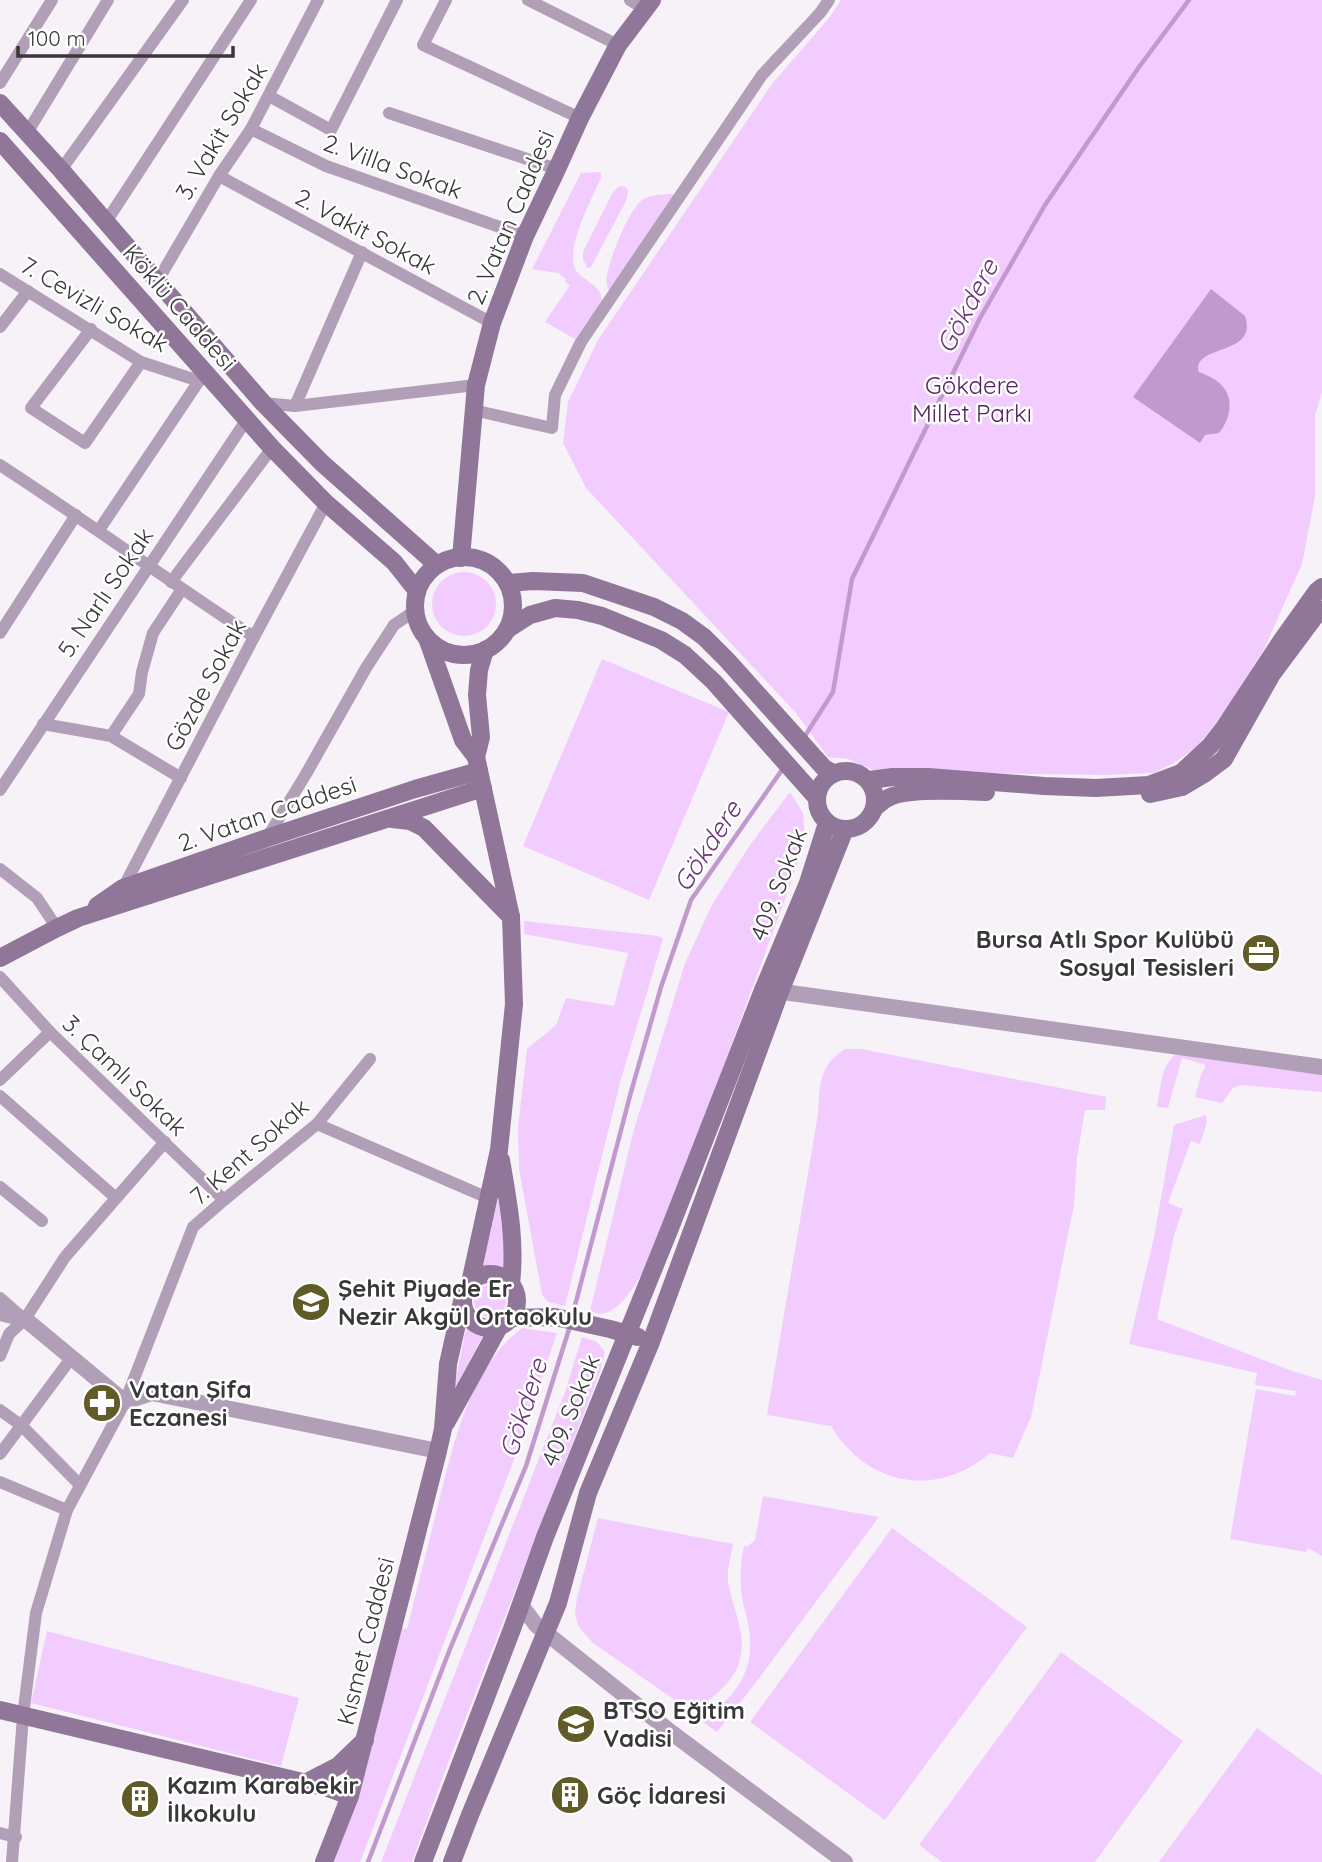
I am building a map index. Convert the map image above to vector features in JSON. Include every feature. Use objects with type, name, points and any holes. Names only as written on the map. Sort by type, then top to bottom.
[{"type":"main road","name":"2. Vatan Caddesi","points":[[461,558],[476,385],[492,323],[524,236],[580,118],[642,3]]},
{"type":"main road","name":"Köklü Caddesi","points":[[0,103],[263,404],[322,463],[437,565]]},
{"type":"main road","name":"Köklü Caddesi","points":[[0,141],[202,378],[247,419],[326,503],[394,562],[417,591]]},
{"type":"main road","points":[[427,638],[439,648],[454,654],[470,655],[499,641],[508,629],[513,614],[513,598],[508,583],[498,570],[484,561],[468,557],[452,558],[437,565],[425,576],[417,591],[418,623],[427,638],[463,740],[479,772],[511,917],[514,1004],[499,1150],[449,1364],[443,1429]]},
{"type":"main road","points":[[508,583],[533,580],[583,583],[682,621],[704,637],[828,771]]},
{"type":"main road","points":[[869,780],[928,777],[1096,788],[1149,785],[1181,773],[1217,737],[1320,586]]},
{"type":"main road","points":[[508,629],[530,615],[555,608],[602,616],[661,640],[685,655],[714,682],[763,735],[813,793],[827,823],[845,829],[863,824],[870,817],[876,798],[869,780],[852,771],[828,771]]},
{"type":"main road","points":[[874,808],[890,797],[930,792],[1093,796],[1154,794],[1182,787],[1224,759],[1272,674],[1320,613]]},
{"type":"main road","points":[[479,772],[481,737],[477,695],[485,650]]},
{"type":"main road","points":[[813,793],[828,771]]},
{"type":"main road","name":"2. Vatan Caddesi","points":[[78,918],[123,888],[415,789],[479,772]]},
{"type":"main road","name":"2. Vatan Caddesi","points":[[0,958],[78,918],[389,818],[479,772]]},
{"type":"main road","points":[[389,818],[410,821],[424,828],[511,917]]},
{"type":"main road","name":"409. Sokak","points":[[452,1862],[558,1603],[587,1493],[651,1342],[827,823]]},
{"type":"main road","name":"409. Sokak","points":[[423,1862],[521,1605],[619,1331],[641,1298],[772,991],[845,829]]},
{"type":"main road","points":[[443,1429],[517,1306],[513,1287],[514,1258],[510,1215],[499,1150]]},
{"type":"main road","points":[[555,1317],[503,1278],[495,1275],[477,1277],[467,1290],[465,1312],[476,1324],[491,1328],[505,1323],[555,1317],[619,1331],[651,1342]]},
{"type":"main road","name":"Kısmet Caddesi","points":[[324,1862],[350,1796],[443,1429]]},
{"type":"main road","points":[[0,1710],[328,1788],[350,1796]]},
{"type":"main road","points":[[304,1783],[338,1766],[365,1740]]},
{"type":"street","points":[[0,83],[52,0]]},
{"type":"street","points":[[27,133],[108,0]]},
{"type":"street","points":[[61,170],[183,0]]},
{"type":"street","points":[[106,222],[251,0]]},
{"type":"street","name":"3. Vakit Sokak","points":[[157,282],[219,176],[251,129],[318,0]]},
{"type":"street","points":[[269,96],[331,130],[397,0]]},
{"type":"street","points":[[446,0],[423,45],[580,118]]},
{"type":"street","points":[[528,0],[618,45]]},
{"type":"street","points":[[473,410],[552,428],[555,395],[581,342],[762,75],[829,0]]},
{"type":"street","points":[[389,113],[558,169]]},
{"type":"street","name":"2. Villa Sokak","points":[[251,129],[326,166],[524,236]]},
{"type":"street","name":"2. Vakit Sokak","points":[[219,176],[492,323]]},
{"type":"street","points":[[295,406],[362,252]]},
{"type":"street","name":"7. Cevizli Sokak","points":[[0,274],[141,362],[202,378]]},
{"type":"street","points":[[0,327],[27,290]]},
{"type":"street","points":[[91,330],[31,408],[85,443],[141,362]]},
{"type":"street","points":[[99,530],[202,378]]},
{"type":"street","points":[[263,404],[295,406],[476,385]]},
{"type":"street","name":"5. Narlı Sokak","points":[[0,790],[247,419]]},
{"type":"street","points":[[111,736],[139,694],[153,634],[176,585],[272,448]]},
{"type":"street","points":[[0,465],[254,637]]},
{"type":"street","name":"Gözde Sokak","points":[[123,888],[326,503]]},
{"type":"street","points":[[0,633],[76,515]]},
{"type":"street","points":[[267,838],[394,625],[416,610]]},
{"type":"street","points":[[43,724],[111,736],[181,778]]},
{"type":"street","points":[[0,869],[37,898],[57,928]]},
{"type":"street","name":"3. Çamlı Sokak","points":[[0,977],[50,1032],[224,1200]]},
{"type":"street","points":[[772,991],[1322,1067]]},
{"type":"street","points":[[0,1080],[50,1032]]},
{"type":"street","name":"7. Kent Sokak","points":[[12,1862],[16,1837],[23,1716],[36,1613],[66,1510],[125,1402],[193,1227],[317,1124],[370,1059]]},
{"type":"street","points":[[0,1096],[116,1198]]},
{"type":"street","points":[[317,1124],[488,1198]]},
{"type":"street","points":[[0,1356],[9,1334],[24,1319],[65,1257],[164,1142]]},
{"type":"street","points":[[0,1187],[42,1221]]},
{"type":"street","points":[[0,1298],[125,1402],[152,1393],[438,1451]]},
{"type":"street","points":[[0,1313],[24,1319]]},
{"type":"street","points":[[0,1454],[72,1357]]},
{"type":"street","points":[[0,1410],[22,1426],[80,1485]]},
{"type":"street","points":[[0,1482],[66,1510]]},
{"type":"street","points":[[521,1605],[536,1625],[672,1733],[845,1862]]},
{"type":"street","points":[[0,1833],[16,1837]]},
{"type":"green space","name":"Gökdere Millet Parkı","points":[[841,0],[1322,0],[1322,392],[1315,416],[1315,496],[1302,564],[1264,649],[1230,704],[1198,746],[1174,763],[1153,773],[1106,775],[878,772],[848,759],[828,757],[796,713],[586,488],[563,443],[568,402],[598,340],[772,84],[829,18]]},
{"type":"green space","points":[[598,172],[601,177],[580,226],[573,254],[574,265],[579,274],[597,289],[602,302],[575,339],[545,322],[570,285],[558,273],[532,269],[581,173]]},
{"type":"green space","points":[[623,186],[628,193],[626,201],[591,267],[587,268],[583,252],[613,192]]},
{"type":"green space","points":[[679,195],[610,292],[607,276],[620,235],[631,213],[645,198]]},
{"type":"green space","points":[[458,572],[470,572],[487,581],[494,592],[494,616],[487,627],[470,636],[458,636],[446,631],[437,622],[432,610],[432,598],[437,586],[446,577]]},
{"type":"green space","points":[[602,659],[729,712],[649,900],[523,846]]},
{"type":"green space","points":[[790,792],[803,813],[805,840],[664,1228],[631,1291],[611,1310],[601,1314],[590,1311],[633,1133],[685,963],[713,903],[750,845]]},
{"type":"green space","points":[[524,921],[658,936],[663,939],[621,1079],[565,1306],[548,1302],[542,1294],[519,1169],[518,1127],[527,1049],[556,1025],[566,998],[614,1006],[628,953],[524,934]]},
{"type":"green space","points":[[845,1049],[861,1049],[1106,1097],[1105,1110],[1085,1110],[1077,1158],[1074,1205],[1031,1417],[1013,1458],[990,1453],[969,1468],[948,1477],[904,1479],[883,1473],[864,1462],[846,1446],[831,1426],[767,1415],[818,1114],[820,1085],[825,1069],[836,1055]]},
{"type":"green space","points":[[1178,1053],[1322,1074],[1322,1092],[1241,1085],[1233,1088],[1222,1103],[1195,1097],[1206,1065],[1182,1058],[1168,1108],[1157,1107],[1164,1070]]},
{"type":"green space","points":[[1206,1115],[1207,1122],[1200,1144],[1191,1141],[1168,1203],[1183,1209],[1174,1235],[1157,1319],[1322,1380],[1322,1556],[1308,1548],[1306,1552],[1230,1539],[1256,1389],[1295,1396],[1296,1391],[1255,1385],[1257,1373],[1129,1344],[1154,1237],[1174,1125]]},
{"type":"green space","points":[[498,1198],[508,1271],[489,1267],[482,1270]]},
{"type":"green space","points":[[490,1285],[501,1290],[506,1301],[501,1312],[490,1317],[479,1312],[474,1301],[479,1290]]},
{"type":"green space","points":[[466,1328],[483,1336],[454,1389]]},
{"type":"green space","points":[[522,1328],[557,1333],[515,1457],[360,1862],[334,1862],[358,1799],[402,1628],[407,1629],[449,1460],[465,1411],[488,1365]]},
{"type":"green space","points":[[582,1337],[597,1342],[605,1352],[600,1372],[412,1862],[381,1862],[565,1392]]},
{"type":"green space","points":[[763,1496],[879,1517],[717,1732],[699,1719],[730,1696],[748,1664],[750,1637],[742,1595],[741,1562],[744,1546],[755,1540]]},
{"type":"green space","points":[[598,1518],[733,1544],[728,1581],[741,1634],[740,1660],[736,1671],[721,1689],[692,1712],[593,1643],[578,1626],[575,1613],[577,1598]]},
{"type":"green space","points":[[892,1528],[1027,1627],[885,1820],[750,1722]]},
{"type":"green space","points":[[47,1631],[299,1698],[281,1766],[31,1703]]},
{"type":"green space","points":[[1061,1652],[1183,1741],[1095,1862],[942,1862],[919,1845]]},
{"type":"green space","points":[[1257,1728],[1322,1775],[1322,1862],[1159,1862]]},
{"type":"shaded area","points":[[1211,289],[1245,316],[1247,329],[1243,338],[1205,357],[1199,363],[1199,372],[1221,384],[1230,404],[1227,419],[1219,433],[1205,435],[1200,443],[1133,397]]},
{"type":"waterway","name":"Gökdere","points":[[803,739],[833,692],[852,579],[980,318],[1045,205],[1139,67],[1189,0]]},
{"type":"waterway","name":"Gökdere","points":[[572,1317],[631,1092],[661,987],[691,900],[784,767]]},
{"type":"waterway","name":"Gökdere","points":[[368,1862],[450,1649],[526,1466],[570,1326]]},
{"type":"place","name":"Bursa Atlı Spor Kulübü Sosyal Tesisleri","points":[[1261,953]]},
{"type":"place","name":"Şehit Piyade Er Nezir Akgül Ortaokulu","points":[[311,1302]]},
{"type":"place","name":"Vatan Şifa Eczanesi","points":[[102,1403]]},
{"type":"place","name":"BTSO Eğitim Vadisi","points":[[576,1724]]},
{"type":"place","name":"Göç İdaresi","points":[[570,1795]]},
{"type":"place","name":"Kazım Karabekir İlkokulu","points":[[140,1799]]}]
